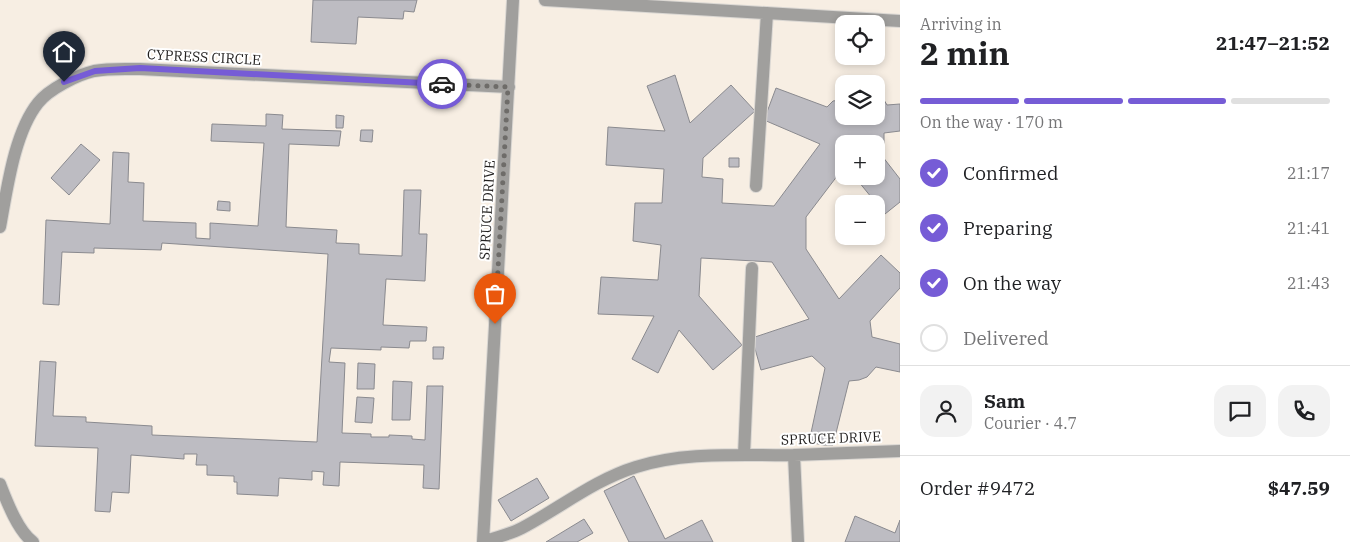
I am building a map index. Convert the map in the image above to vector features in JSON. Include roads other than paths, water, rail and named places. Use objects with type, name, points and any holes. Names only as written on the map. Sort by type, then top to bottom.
[{"type":"street","name":"SPRUCE DRIVE","points":[[513,0],[483,542],[520,529],[598,482],[657,461],[678,458],[744,455],[900,451]]},
{"type":"street","points":[[545,0],[900,21]]},
{"type":"street","points":[[756,186],[767,13]]},
{"type":"street","name":"CYPRESS CIRCLE","points":[[0,227],[10,173],[22,133],[39,102],[64,82],[95,71],[140,68],[508,87]]},
{"type":"street","points":[[744,455],[752,268]]},
{"type":"street","points":[[794,455],[798,542]]},
{"type":"street","points":[[0,484],[18,523],[27,538],[33,542]]}]
